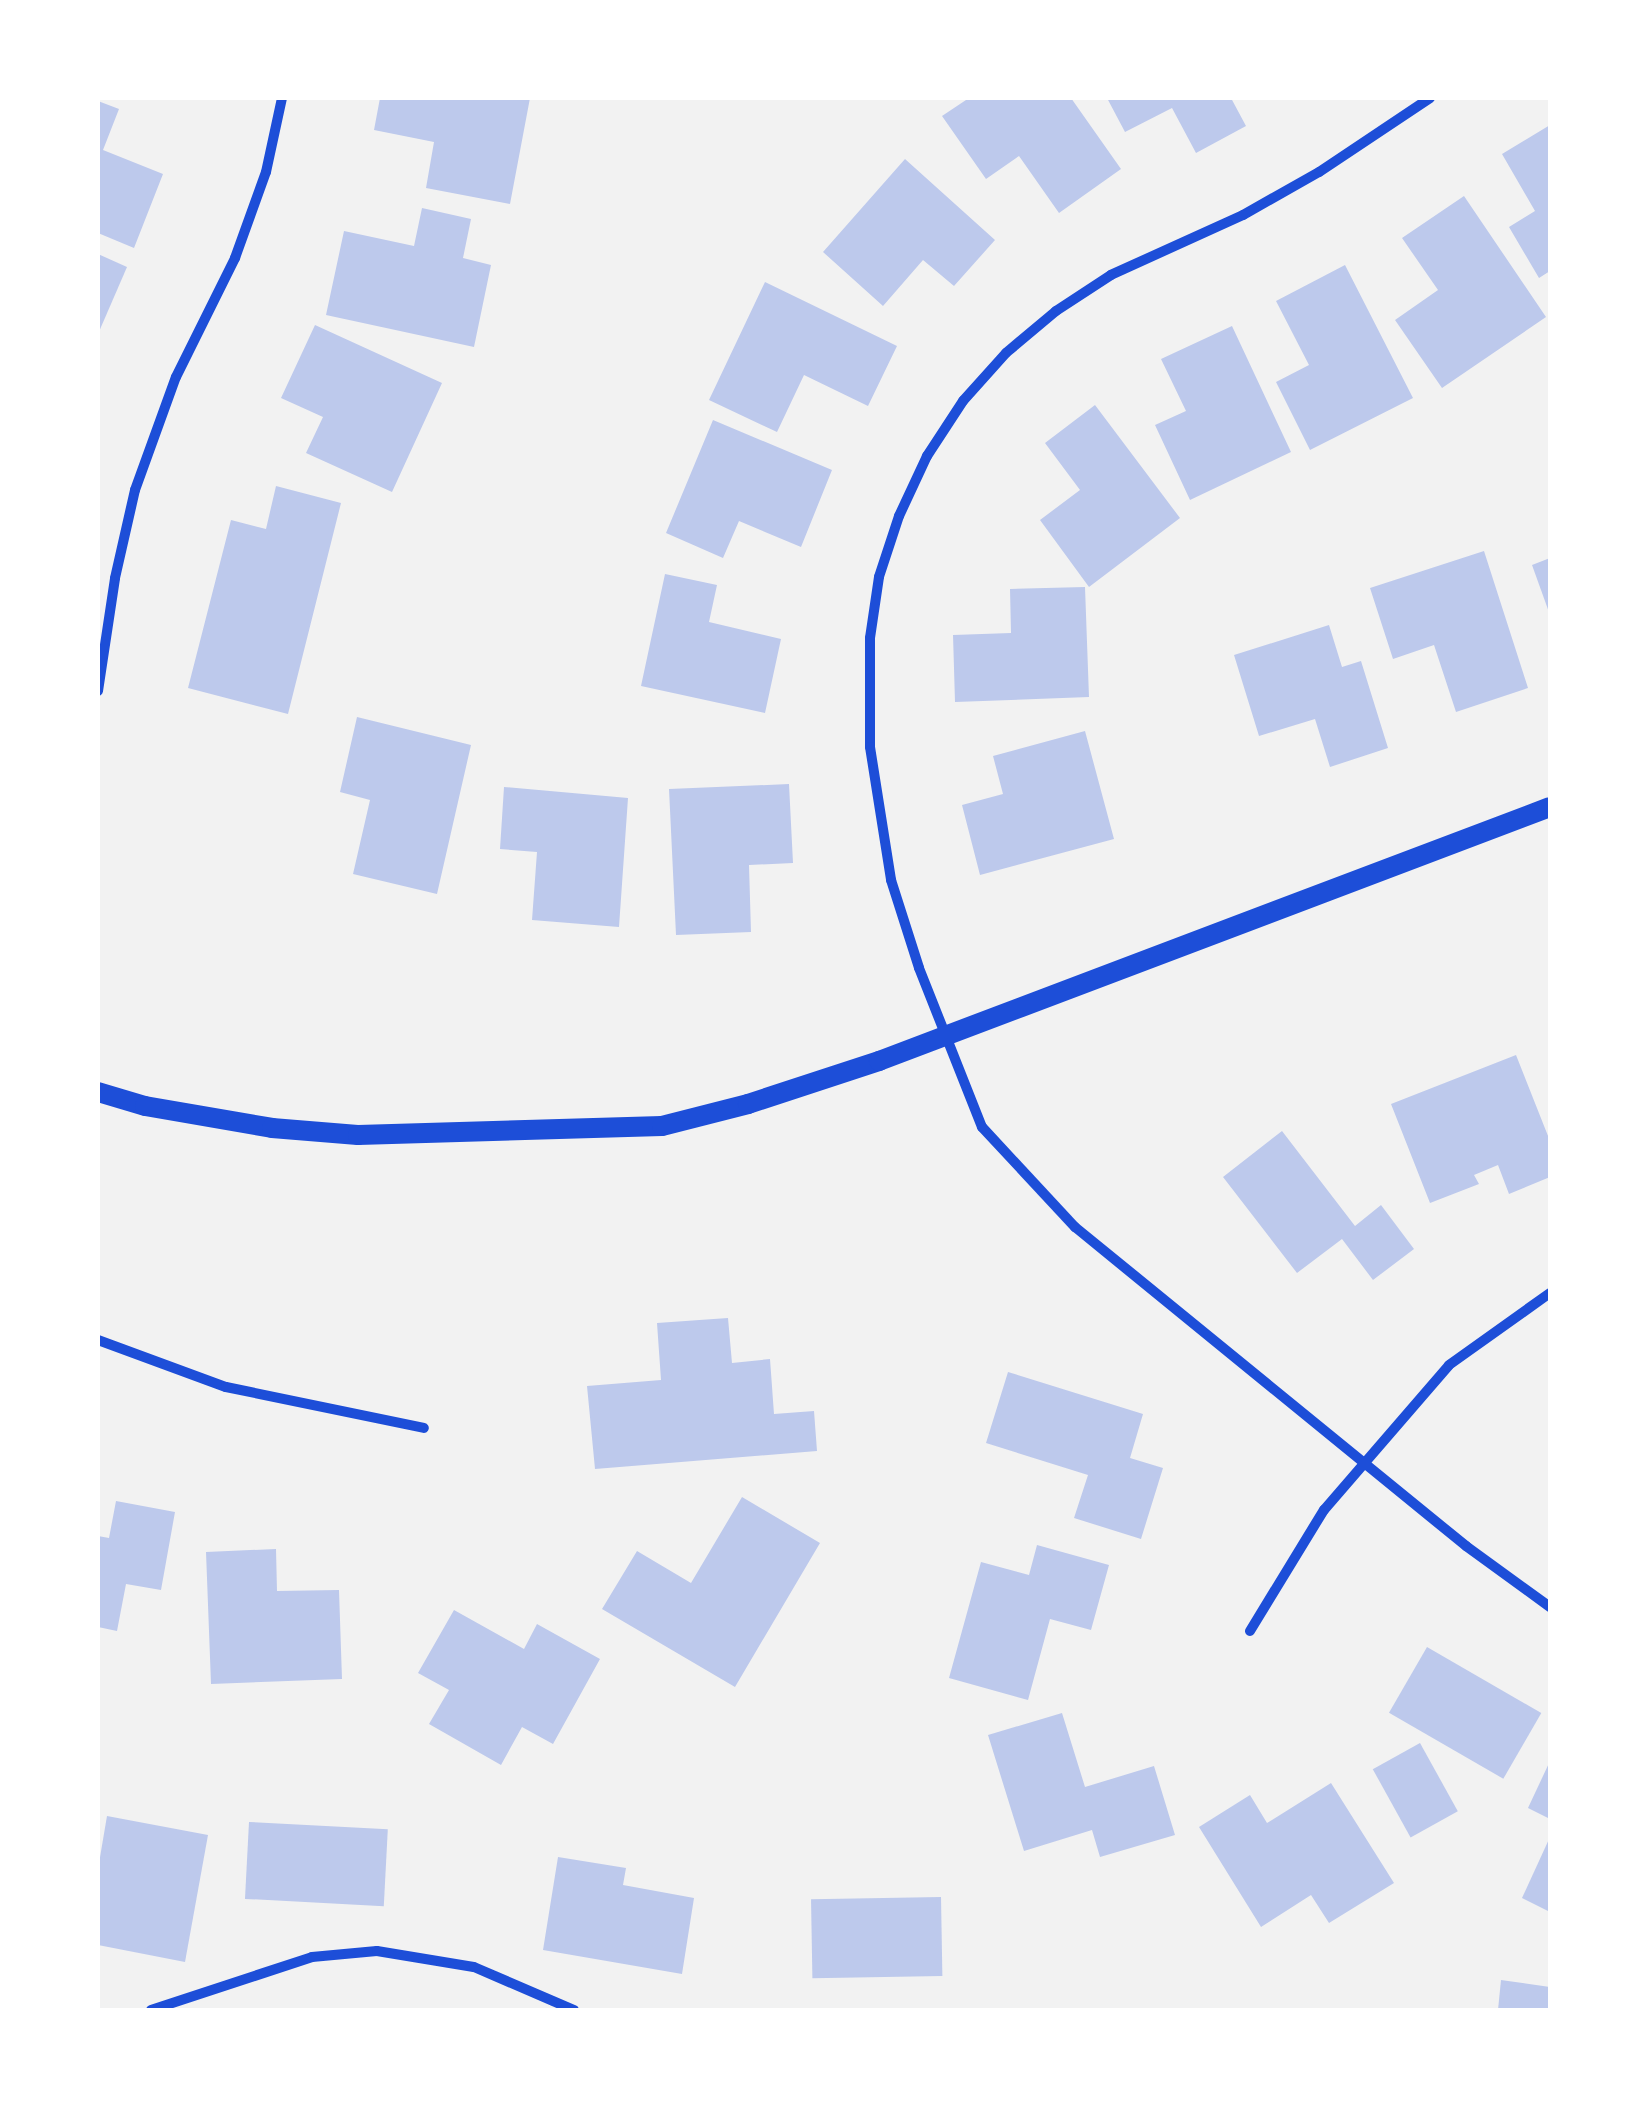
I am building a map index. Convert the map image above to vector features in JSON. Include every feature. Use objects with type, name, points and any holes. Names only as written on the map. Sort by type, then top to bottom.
[{"type":"main road","points":[[98,1092],[145,1106],[256,1125],[358,1135],[662,1126],[748,1104],[947,1037],[1550,807]]},
{"type":"street","points":[[98,691],[115,578],[135,490],[176,377],[236,258],[266,172],[282,98]]},
{"type":"street","points":[[1430,98],[1319,172],[1243,214],[1111,275],[1056,311],[1006,353],[963,401],[927,456],[899,516],[879,577],[870,638],[870,747],[891,880],[982,1127],[1076,1226],[1466,1546],[1550,1607]]},
{"type":"street","points":[[1250,1631],[1324,1510],[1448,1365],[1550,1293]]},
{"type":"street","points":[[98,1340],[226,1387],[424,1428]]},
{"type":"street","points":[[152,2010],[312,1957],[377,1950],[474,1967],[574,2010]]},
{"type":"building","points":[[380,98],[530,98],[510,204],[426,188],[434,142],[374,130]]},
{"type":"building","points":[[969,98],[1071,98],[1121,169],[1059,213],[1019,156],[986,179],[942,116]]},
{"type":"building","points":[[1107,98],[1231,98],[1246,126],[1196,153],[1172,108],[1125,132]]},
{"type":"building","points":[[98,101],[119,109],[103,150],[163,174],[134,248],[98,233]]},
{"type":"building","points":[[1550,125],[1550,271],[1539,278],[1509,227],[1535,211],[1502,154]]},
{"type":"building","points":[[905,159],[995,240],[954,286],[923,260],[883,306],[823,252]]},
{"type":"building","points":[[1464,196],[1546,317],[1442,388],[1395,320],[1438,290],[1402,238]]},
{"type":"building","points":[[422,208],[471,219],[463,258],[491,265],[474,347],[326,315],[344,231],[414,246]]},
{"type":"building","points":[[98,254],[127,267],[98,334]]},
{"type":"building","points":[[1345,265],[1413,398],[1310,450],[1276,382],[1309,365],[1276,301]]},
{"type":"building","points":[[765,282],[897,346],[868,406],[804,375],[777,432],[709,400]]},
{"type":"building","points":[[315,325],[442,383],[392,492],[306,453],[323,417],[281,398]]},
{"type":"building","points":[[1232,326],[1291,452],[1190,500],[1155,425],[1186,411],[1161,359]]},
{"type":"building","points":[[1095,405],[1180,518],[1089,587],[1040,520],[1080,490],[1045,443]]},
{"type":"building","points":[[713,420],[832,470],[801,547],[739,521],[723,558],[666,533]]},
{"type":"building","points":[[276,486],[341,503],[288,714],[188,688],[231,520],[266,529]]},
{"type":"building","points":[[1484,551],[1528,688],[1456,712],[1434,645],[1393,659],[1370,588]]},
{"type":"building","points":[[1550,558],[1550,615],[1532,565]]},
{"type":"building","points":[[665,574],[717,585],[709,622],[781,639],[765,713],[641,686]]},
{"type":"building","points":[[1085,587],[1089,697],[955,702],[953,635],[1011,633],[1010,589]]},
{"type":"building","points":[[1329,625],[1342,667],[1361,661],[1388,748],[1330,767],[1315,719],[1259,736],[1234,655]]},
{"type":"building","points":[[357,717],[471,745],[437,894],[353,874],[370,800],[340,792]]},
{"type":"building","points":[[1085,731],[1114,839],[980,875],[962,805],[1003,794],[993,756]]},
{"type":"building","points":[[789,784],[793,863],[749,865],[751,932],[676,935],[669,789]]},
{"type":"building","points":[[504,787],[628,798],[619,927],[532,920],[537,852],[500,849]]},
{"type":"building","points":[[1516,1055],[1550,1141],[1550,1177],[1509,1194],[1498,1165],[1474,1175],[1479,1184],[1430,1203],[1391,1104]]},
{"type":"building","points":[[1282,1131],[1355,1226],[1381,1205],[1414,1249],[1373,1280],[1342,1239],[1297,1273],[1223,1177]]},
{"type":"building","points":[[728,1318],[732,1363],[770,1359],[774,1414],[814,1411],[817,1451],[595,1469],[587,1386],[661,1380],[657,1323]]},
{"type":"building","points":[[1008,1372],[1143,1414],[1130,1458],[1163,1468],[1141,1539],[1074,1518],[1088,1475],[986,1443]]},
{"type":"building","points":[[742,1497],[820,1543],[735,1687],[602,1609],[637,1551],[691,1583]]},
{"type":"building","points":[[116,1501],[175,1512],[161,1590],[126,1584],[117,1631],[98,1627],[98,1536],[109,1538]]},
{"type":"building","points":[[1037,1545],[1109,1565],[1091,1630],[1050,1619],[1028,1700],[949,1678],[981,1562],[1029,1575]]},
{"type":"building","points":[[276,1549],[277,1591],[339,1590],[342,1679],[211,1684],[206,1552]]},
{"type":"building","points":[[454,1610],[524,1649],[537,1624],[600,1659],[553,1744],[522,1727],[501,1765],[429,1724],[449,1690],[418,1673]]},
{"type":"building","points":[[1427,1647],[1541,1713],[1503,1779],[1389,1713]]},
{"type":"building","points":[[1062,1713],[1085,1787],[1154,1766],[1175,1835],[1100,1857],[1092,1830],[1024,1851],[988,1735]]},
{"type":"building","points":[[1420,1743],[1458,1811],[1411,1837],[1373,1769]]},
{"type":"building","points":[[1550,1761],[1550,1819],[1528,1808]]},
{"type":"building","points":[[1331,1783],[1394,1883],[1329,1923],[1311,1895],[1261,1927],[1199,1827],[1250,1795],[1267,1823]]},
{"type":"building","points":[[107,1816],[208,1835],[185,1962],[98,1945],[98,1869]]},
{"type":"building","points":[[249,1822],[388,1829],[384,1906],[245,1899]]},
{"type":"building","points":[[1550,1837],[1550,1912],[1522,1898]]},
{"type":"building","points":[[558,1857],[626,1868],[623,1885],[694,1898],[682,1974],[543,1950]]},
{"type":"building","points":[[941,1897],[942,1976],[812,1978],[811,1899]]},
{"type":"building","points":[[1501,1980],[1550,1987],[1550,2010],[1498,2010]]}]
